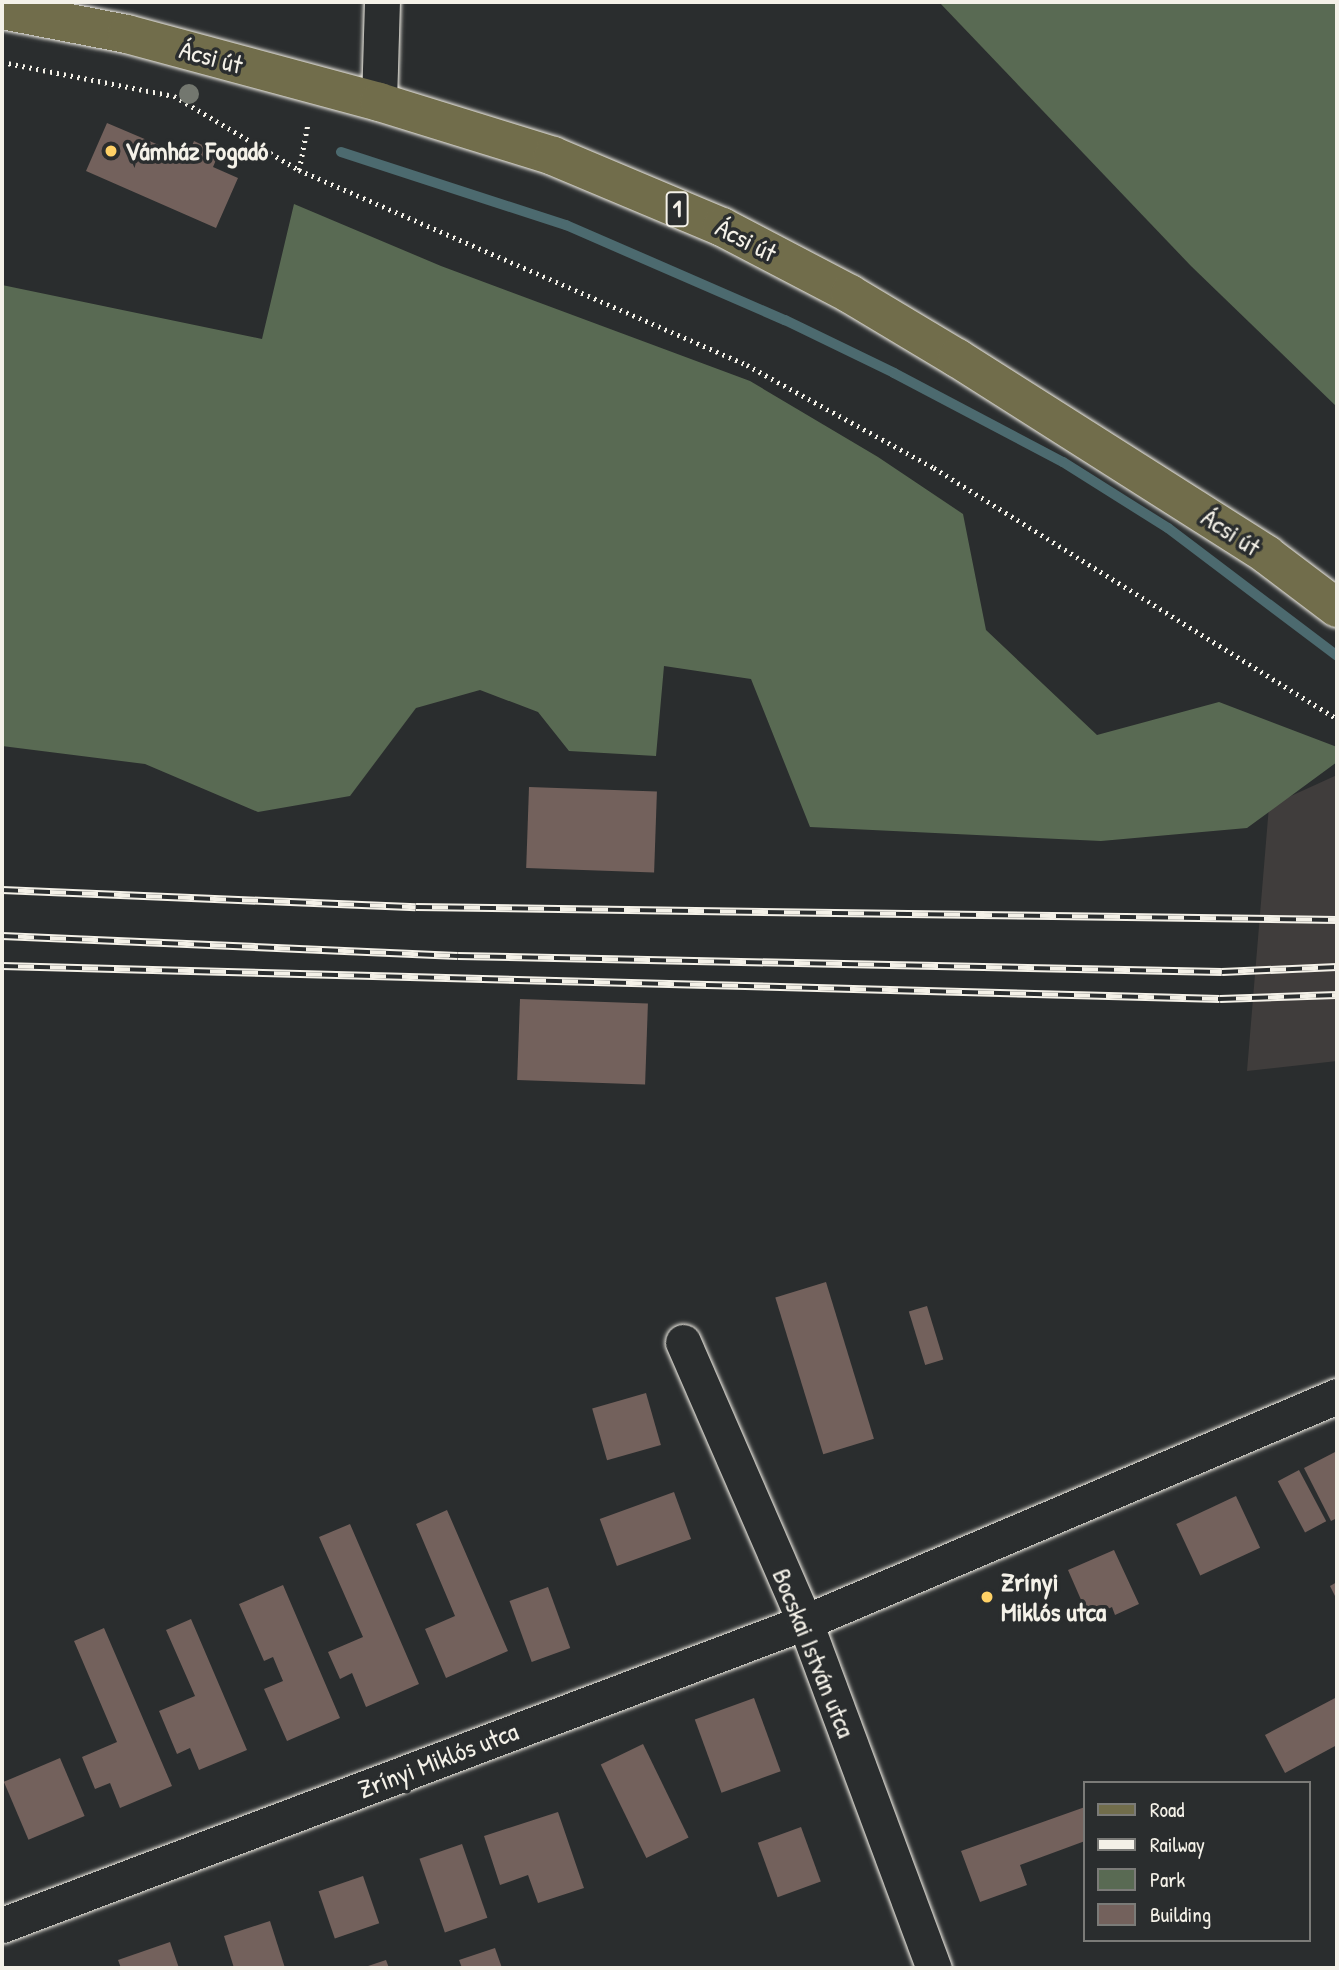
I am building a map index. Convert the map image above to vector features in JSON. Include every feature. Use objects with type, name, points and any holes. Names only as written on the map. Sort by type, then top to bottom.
[{"type":"main road","name":"Ácsi út","points":[[2,10],[127,34],[379,102],[553,156],[722,227],[850,294],[1268,555],[1337,608]]},
{"type":"street","points":[[379,102],[382,2]]},
{"type":"street","name":"Bocskai István utca","points":[[683,1342],[805,1622],[934,1968]]},
{"type":"street","name":"Zrínyi Miklós utca","points":[[2,1925],[805,1622],[1337,1396]]},
{"type":"path","points":[[2,62],[174,96],[299,170],[747,365],[934,468],[1337,719]]},
{"type":"path","points":[[299,170],[316,85]]},
{"type":"shaded area","points":[[1337,775],[1337,1061],[1247,1071],[1269,806]]},
{"type":"green space","points":[[939,2],[1337,2],[1337,407],[1191,266]]},
{"type":"green space","points":[[294,204],[441,266],[750,381],[878,457],[963,514],[986,630],[1097,735],[1219,702],[1337,747],[1337,762],[1247,828],[1101,841],[810,827],[751,679],[664,666],[656,756],[569,751],[538,712],[480,690],[416,708],[350,796],[258,812],[145,764],[2,746],[2,285],[262,339]]},
{"type":"building","points":[[107,123],[187,157],[194,141],[219,153],[213,167],[238,178],[216,228],[86,171]]},
{"type":"building","points":[[529,787],[657,791],[654,872],[526,868]]},
{"type":"building","points":[[520,999],[648,1003],[645,1084],[517,1080]]},
{"type":"building","points":[[826,1282],[874,1439],[823,1454],[775,1297]]},
{"type":"building","points":[[927,1306],[943,1360],[925,1365],[909,1312]]},
{"type":"building","points":[[646,1393],[661,1445],[607,1460],[592,1408]]},
{"type":"building","points":[[1337,1451],[1337,1518],[1331,1521],[1304,1468]]},
{"type":"building","points":[[1299,1470],[1326,1521],[1305,1532],[1278,1481]]},
{"type":"building","points":[[674,1492],[691,1539],[617,1566],[600,1519]]},
{"type":"building","points":[[1236,1496],[1260,1548],[1200,1576],[1176,1524]]},
{"type":"building","points":[[447,1510],[508,1651],[446,1678],[425,1629],[455,1616],[416,1524]]},
{"type":"building","points":[[350,1524],[419,1684],[366,1707],[352,1673],[340,1679],[328,1652],[363,1637],[319,1537]]},
{"type":"building","points":[[1114,1550],[1139,1604],[1115,1615],[1112,1607],[1089,1618],[1068,1570]]},
{"type":"building","points":[[1337,1582],[1337,1600],[1330,1586]]},
{"type":"building","points":[[283,1585],[340,1718],[287,1741],[264,1689],[283,1681],[273,1657],[264,1661],[239,1604]]},
{"type":"building","points":[[548,1587],[570,1648],[532,1662],[509,1601]]},
{"type":"building","points":[[191,1619],[247,1750],[199,1770],[190,1748],[177,1754],[159,1711],[195,1696],[166,1630]]},
{"type":"building","points":[[104,1628],[172,1786],[120,1808],[110,1783],[95,1789],[82,1757],[117,1742],[74,1641]]},
{"type":"building","points":[[1337,1697],[1337,1745],[1285,1773],[1265,1735]]},
{"type":"building","points":[[754,1698],[781,1771],[721,1793],[695,1720]]},
{"type":"building","points":[[643,1744],[689,1837],[646,1858],[601,1765]]},
{"type":"building","points":[[60,1758],[85,1816],[28,1840],[4,1782]]},
{"type":"building","points":[[1084,1807],[1084,1841],[1020,1865],[1027,1885],[980,1902],[961,1851]]},
{"type":"building","points":[[558,1812],[584,1888],[538,1903],[528,1875],[500,1885],[484,1836]]},
{"type":"building","points":[[801,1827],[821,1882],[778,1897],[758,1843]]},
{"type":"building","points":[[462,1844],[487,1918],[445,1932],[419,1859]]},
{"type":"building","points":[[363,1876],[379,1923],[335,1939],[319,1891]]},
{"type":"building","points":[[270,1921],[285,1968],[234,1968],[224,1936]]},
{"type":"building","points":[[170,1942],[179,1968],[121,1968],[118,1960]]},
{"type":"building","points":[[495,1948],[502,1968],[462,1968],[459,1960]]},
{"type":"building","points":[[386,1960],[389,1968],[362,1968]]},
{"type":"waterway","points":[[341,152],[566,225],[785,320],[894,373],[1063,462],[1168,528],[1337,656]]},
{"type":"railway","points":[[2,890],[416,907],[1337,920]]},
{"type":"railway","points":[[2,936],[458,956],[1222,972],[1337,967]]},
{"type":"railway","points":[[2,966],[1220,999],[1337,995]]},
{"type":"place","name":"Vámház Fogadó","points":[[111,151]]},
{"type":"place","name":"Zrínyi Miklós utca","points":[[987,1597]]}]
